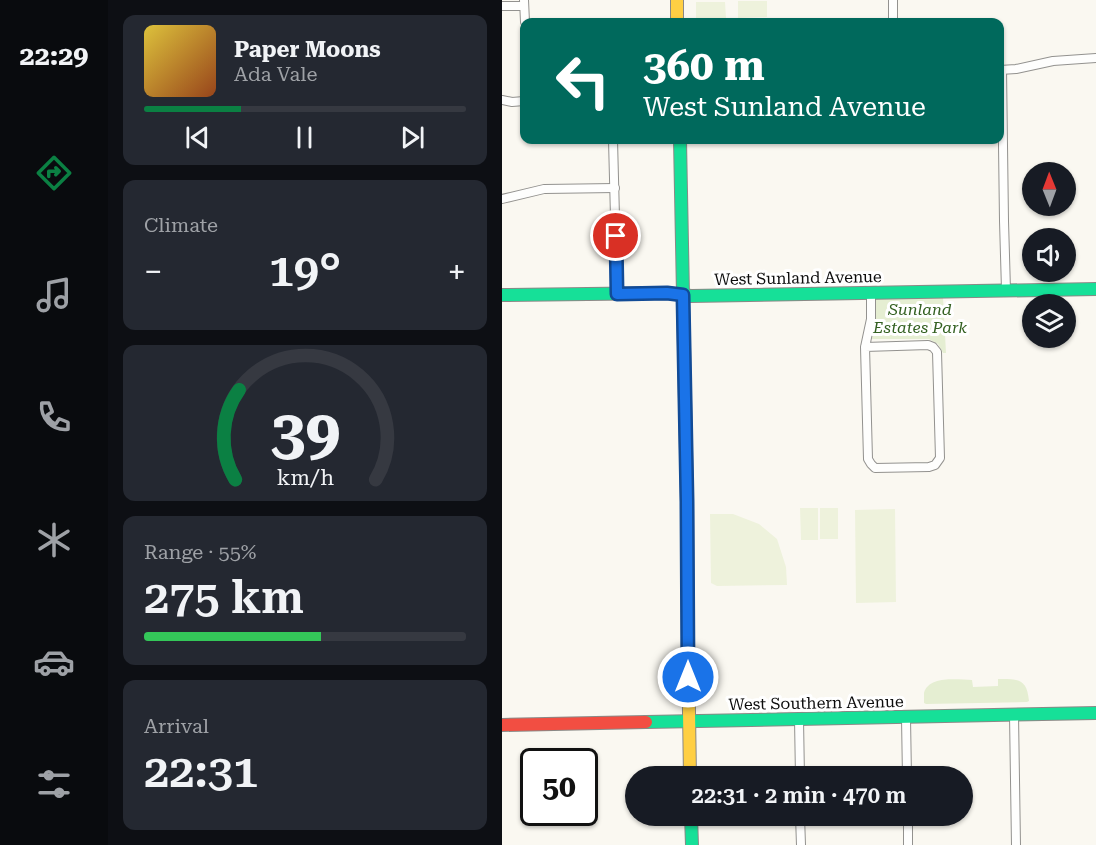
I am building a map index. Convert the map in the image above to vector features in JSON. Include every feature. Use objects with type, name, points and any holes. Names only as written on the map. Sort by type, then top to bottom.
[{"type":"main road","points":[[677,0],[677,18]]},
{"type":"main road","points":[[680,144],[690,766]]},
{"type":"main road","name":"West Sunland Avenue","points":[[502,295],[667,293],[707,296],[1096,289]]},
{"type":"main road","name":"West Southern Avenue","points":[[502,725],[1096,713]]},
{"type":"main road","points":[[691,826],[692,845]]},
{"type":"street","points":[[892,0],[893,18]]},
{"type":"street","points":[[502,6],[524,3],[525,18]]},
{"type":"street","points":[[1004,70],[1058,60],[1096,58]]},
{"type":"street","points":[[502,100],[520,101]]},
{"type":"street","points":[[613,144],[617,294]]},
{"type":"street","points":[[1002,144],[1006,290]]},
{"type":"street","points":[[502,199],[544,189],[615,188]]},
{"type":"street","points":[[865,347],[928,345],[937,352],[940,458],[935,465],[875,468],[868,459],[865,347],[871,319],[871,293]]},
{"type":"street","points":[[1014,715],[1016,845]]},
{"type":"street","points":[[906,718],[907,766]]},
{"type":"street","points":[[799,719],[800,766]]},
{"type":"street","points":[[800,826],[801,845]]},
{"type":"street","points":[[908,826],[908,845]]},
{"type":"green space","points":[[738,1],[767,1],[767,17],[738,18]]},
{"type":"green space","points":[[696,2],[725,2],[726,18],[696,18]]},
{"type":"green space","name":"Sunland Estates Park","points":[[943,297],[946,353],[943,353],[938,344],[929,339],[872,339],[876,319],[876,298]]},
{"type":"green space","points":[[800,508],[818,508],[818,540],[801,540]]},
{"type":"green space","points":[[820,508],[838,508],[838,539],[820,539]]},
{"type":"green space","points":[[895,509],[896,602],[856,603],[855,510]]},
{"type":"green space","points":[[710,514],[733,514],[759,524],[777,539],[786,567],[787,585],[717,586],[711,583]]},
{"type":"green space","points":[[998,679],[1020,681],[1026,688],[1029,701],[924,703],[924,693],[927,687],[938,681],[972,680],[973,687],[998,686]]},
{"type":"traffic: fast","points":[[680,144],[688,647]]},
{"type":"traffic: fast","points":[[502,295],[667,293],[691,296],[1096,289]]},
{"type":"traffic: fast","points":[[646,722],[1096,713]]},
{"type":"traffic: fast","points":[[691,826],[692,845]]},
{"type":"traffic: slow","points":[[677,0],[677,18]]},
{"type":"traffic: slow","points":[[688,647],[690,766]]},
{"type":"traffic: jam","points":[[502,725],[646,722]]},
{"type":"route","points":[[616,236],[617,294],[683,295],[688,677]]}]
